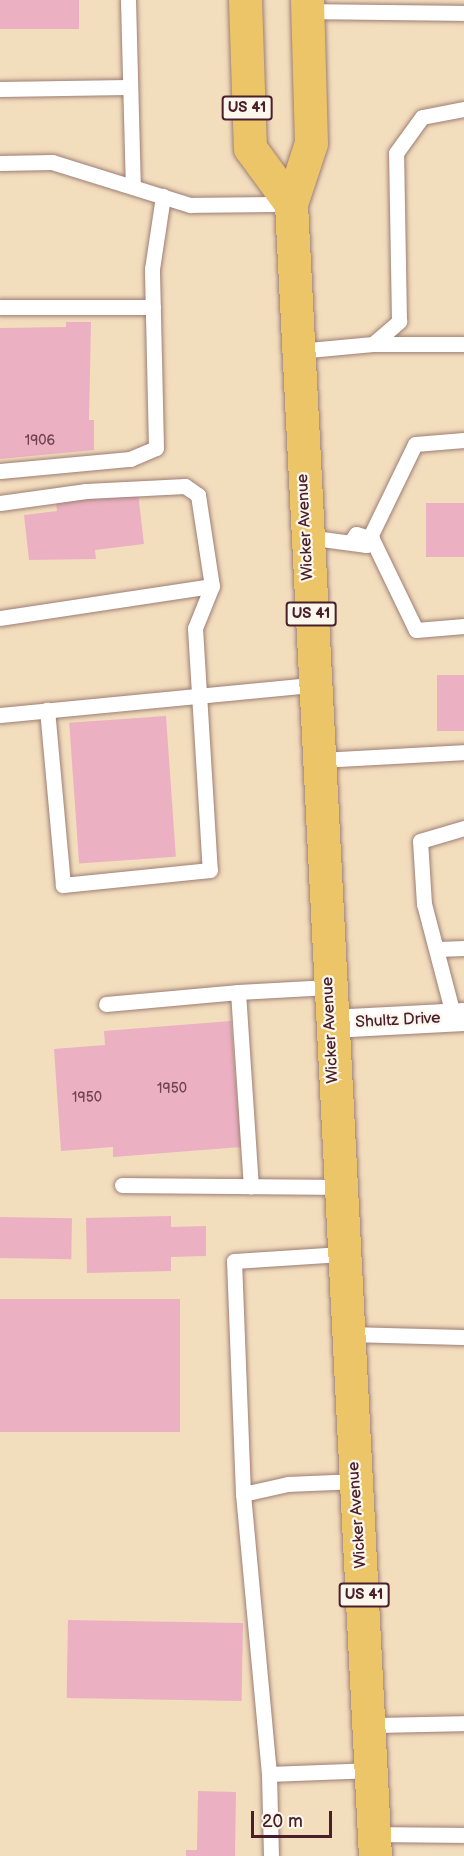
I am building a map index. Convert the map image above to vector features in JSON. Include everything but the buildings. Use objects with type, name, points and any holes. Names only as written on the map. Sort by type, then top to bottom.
[{"type":"highway","name":"US 41","points":[[245,0],[250,148],[291,204]]},
{"type":"highway","name":"Wicker Avenue","points":[[301,4],[311,143],[291,204],[346,1334],[372,1725],[375,1845]]},
{"type":"street","name":"Shultz Drive","points":[[331,1024],[459,1017]]},
{"type":"lane","points":[[128,0],[128,87],[133,186]]},
{"type":"lane","points":[[301,4],[392,7],[464,13]]},
{"type":"lane","points":[[0,89],[128,87]]},
{"type":"lane","points":[[373,344],[399,321],[396,153],[422,117],[464,109]]},
{"type":"lane","points":[[0,163],[52,162],[190,205],[291,204]]},
{"type":"lane","points":[[0,471],[130,459],[156,448],[153,306],[163,196]]},
{"type":"lane","points":[[0,308],[153,306]]},
{"type":"lane","points":[[298,351],[373,344],[463,344]]},
{"type":"lane","points":[[307,537],[352,540],[357,546],[372,539],[415,444],[464,440]]},
{"type":"lane","points":[[0,503],[86,491],[185,486],[198,495],[212,586],[195,628],[210,870],[63,885],[46,710]]},
{"type":"lane","points":[[372,539],[416,630],[464,626]]},
{"type":"lane","points":[[0,618],[212,586]]},
{"type":"lane","points":[[0,715],[314,685]]},
{"type":"lane","points":[[318,760],[464,752]]},
{"type":"lane","points":[[459,1017],[424,904],[420,841],[464,828]]},
{"type":"lane","points":[[437,950],[464,948]]},
{"type":"lane","points":[[106,1004],[238,992],[329,987]]},
{"type":"lane","points":[[238,992],[251,1186]]},
{"type":"lane","points":[[122,1185],[339,1187]]},
{"type":"lane","points":[[271,1856],[268,1774],[243,1494],[234,1261],[342,1254]]},
{"type":"lane","points":[[346,1334],[464,1337]]},
{"type":"lane","points":[[243,1494],[288,1484],[356,1481]]},
{"type":"lane","points":[[372,1725],[464,1723]]},
{"type":"lane","points":[[268,1774],[373,1770]]},
{"type":"lane","points":[[375,1845],[464,1835]]}]
